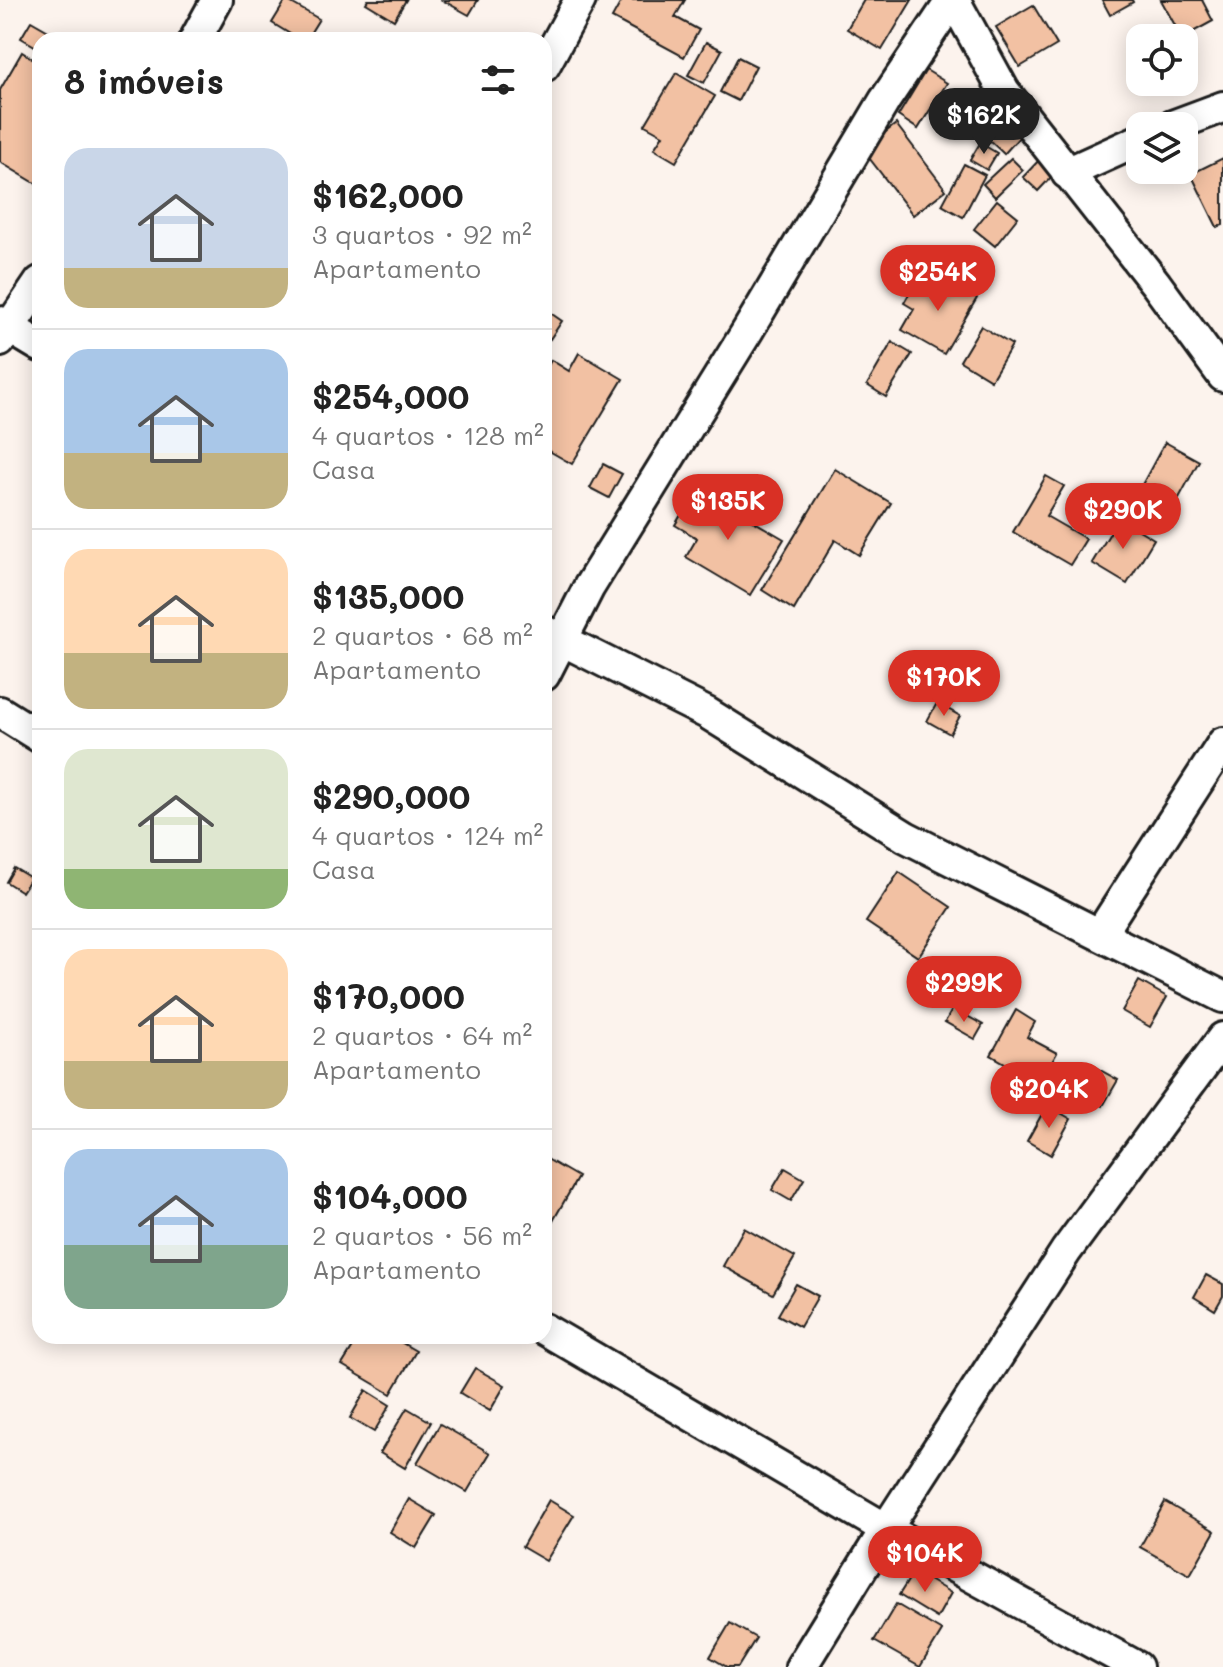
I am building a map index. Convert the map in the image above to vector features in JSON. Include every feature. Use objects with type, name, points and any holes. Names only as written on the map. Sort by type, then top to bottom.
[{"type":"street","points":[[199,32],[217,0]]},
{"type":"street","points":[[552,51],[580,0]]},
{"type":"street","points":[[1223,376],[1156,284],[1004,91],[953,0],[885,100],[589,587],[552,636],[707,713],[906,837],[1223,997]]},
{"type":"street","points":[[1198,116],[1223,107]]},
{"type":"street","points":[[1067,173],[1126,146]]},
{"type":"street","points":[[32,292],[3,330],[32,343]]},
{"type":"street","points":[[0,712],[32,732]]},
{"type":"street","points":[[1100,934],[1223,743]]},
{"type":"street","points":[[801,1667],[886,1529],[1066,1251],[1223,1038]]},
{"type":"street","points":[[552,1334],[886,1529],[1137,1667]]},
{"type":"building","points":[[286,0],[319,19],[311,32],[287,32],[272,23]]},
{"type":"building","points":[[368,0],[406,0],[394,20],[366,3]]},
{"type":"building","points":[[442,0],[478,0],[469,15]]},
{"type":"building","points":[[622,0],[685,0],[675,17],[699,30],[684,57],[612,18]]},
{"type":"building","points":[[864,0],[912,0],[882,50],[847,29]]},
{"type":"building","points":[[1102,0],[1132,0],[1133,2],[1110,15]]},
{"type":"building","points":[[1161,0],[1202,0],[1213,21],[1198,29],[1198,24],[1174,24]]},
{"type":"building","points":[[1033,5],[1057,45],[1020,67],[996,27]]},
{"type":"building","points":[[31,21],[50,32],[32,32],[32,44],[21,38]]},
{"type":"building","points":[[706,42],[722,50],[704,83],[688,75]]},
{"type":"building","points":[[22,52],[32,58],[32,181],[0,162],[0,90]]},
{"type":"building","points":[[738,57],[756,66],[738,101],[720,92]]},
{"type":"building","points":[[926,70],[947,83],[918,129],[898,116]]},
{"type":"building","points":[[676,73],[715,96],[676,162],[654,149],[663,135],[645,125]]},
{"type":"building","points":[[1006,119],[1022,134],[1004,154],[988,139]]},
{"type":"building","points":[[896,124],[946,190],[913,215],[863,150]]},
{"type":"building","points":[[980,143],[997,153],[987,170],[970,160]]},
{"type":"building","points":[[1042,157],[1057,171],[1038,191],[1023,177]]},
{"type":"building","points":[[1011,158],[1023,170],[995,197],[983,184]]},
{"type":"building","points":[[1223,158],[1223,225],[1217,227],[1196,184],[1198,170]]},
{"type":"building","points":[[964,164],[985,175],[963,217],[942,205]]},
{"type":"building","points":[[997,200],[1018,217],[995,246],[974,229]]},
{"type":"building","points":[[936,274],[977,298],[944,354],[902,330],[914,309],[904,303],[914,285],[926,292]]},
{"type":"building","points":[[552,314],[562,321],[552,336]]},
{"type":"building","points":[[981,326],[1012,345],[991,380],[960,361]]},
{"type":"building","points":[[892,342],[912,354],[886,397],[867,385]]},
{"type":"building","points":[[579,353],[623,379],[572,464],[552,453],[552,361],[569,371]]},
{"type":"building","points":[[1165,442],[1199,461],[1172,511],[1138,492]]},
{"type":"building","points":[[603,464],[622,474],[609,498],[590,488]]},
{"type":"building","points":[[835,469],[891,503],[859,555],[835,540],[794,610],[762,590]]},
{"type":"building","points":[[1046,476],[1064,486],[1046,516],[1086,539],[1070,565],[1013,532]]},
{"type":"building","points":[[697,488],[784,539],[750,595],[686,557],[697,538],[675,525]]},
{"type":"building","points":[[1119,518],[1154,539],[1127,584],[1092,563]]},
{"type":"building","points":[[937,703],[960,716],[950,734],[927,721]]},
{"type":"building","points":[[14,868],[31,878],[22,892],[6,882]]},
{"type":"building","points":[[899,872],[951,907],[918,957],[866,922]]},
{"type":"building","points":[[1139,981],[1167,997],[1150,1027],[1122,1011]]},
{"type":"building","points":[[953,1008],[983,1025],[975,1039],[945,1022]]},
{"type":"building","points":[[1016,1010],[1035,1022],[1027,1037],[1057,1053],[1040,1083],[991,1055]]},
{"type":"building","points":[[1091,1065],[1118,1080],[1103,1106],[1076,1091]]},
{"type":"building","points":[[1047,1105],[1071,1119],[1051,1155],[1027,1141]]},
{"type":"building","points":[[552,1162],[578,1177],[552,1223]]},
{"type":"building","points":[[785,1168],[804,1179],[791,1201],[772,1190]]},
{"type":"building","points":[[744,1228],[795,1257],[773,1294],[723,1266]]},
{"type":"building","points":[[1206,1275],[1223,1284],[1223,1296],[1215,1310],[1194,1297]]},
{"type":"building","points":[[796,1284],[818,1296],[800,1327],[778,1315]]},
{"type":"building","points":[[355,1344],[404,1344],[416,1351],[391,1394],[342,1365]]},
{"type":"building","points":[[475,1368],[505,1385],[490,1411],[460,1393]]},
{"type":"building","points":[[366,1390],[390,1405],[374,1432],[350,1418]]},
{"type":"building","points":[[407,1408],[431,1422],[405,1468],[380,1453]]},
{"type":"building","points":[[440,1424],[490,1453],[467,1492],[417,1463]]},
{"type":"building","points":[[409,1499],[436,1515],[416,1548],[390,1532]]},
{"type":"building","points":[[549,1500],[574,1515],[546,1561],[522,1547]]},
{"type":"building","points":[[1165,1502],[1215,1531],[1190,1575],[1140,1547]]},
{"type":"building","points":[[914,1571],[951,1593],[937,1618],[899,1595]]},
{"type":"building","points":[[896,1604],[942,1631],[920,1667],[874,1641]]},
{"type":"building","points":[[730,1623],[756,1638],[738,1667],[727,1667],[710,1657]]}]
